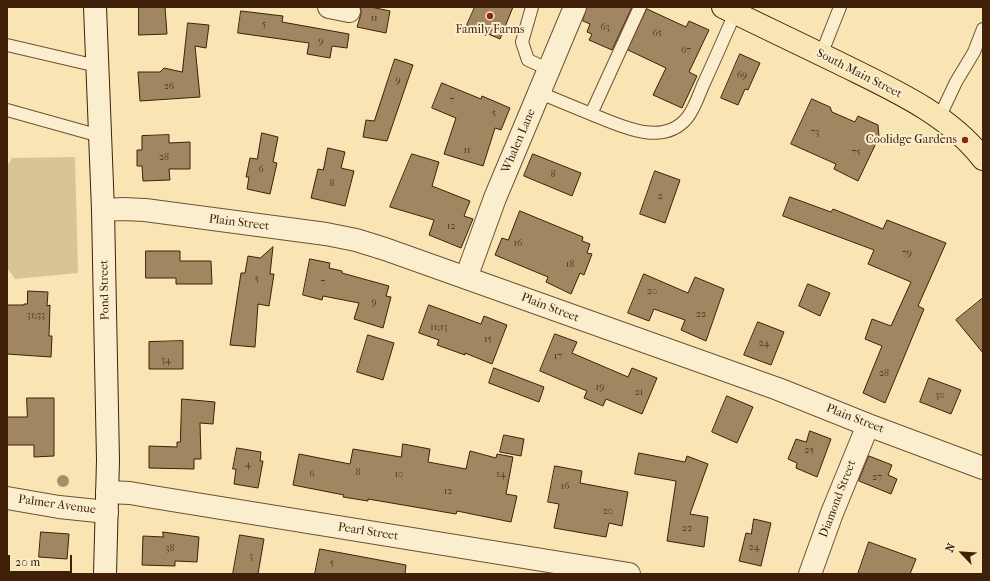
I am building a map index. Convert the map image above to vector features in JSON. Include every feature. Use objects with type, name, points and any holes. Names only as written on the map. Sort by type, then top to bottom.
[{"type":"main road","name":"South Main Street","points":[[729,10],[886,86],[939,118],[960,134],[982,156]]},
{"type":"street","name":"Pond Street","points":[[95,7],[103,210],[108,460],[105,574]]},
{"type":"street","name":"Whalen Lane","points":[[466,278],[495,198],[576,7]]},
{"type":"street","name":"Plain Street","points":[[103,210],[145,210],[326,234],[356,240],[778,389],[868,425],[983,468]]},
{"type":"street","name":"Diamond Street","points":[[810,574],[832,513],[868,425]]},
{"type":"street","name":"Pearl Street","points":[[107,502],[130,493],[629,574]]},
{"type":"street","name":"Palmer Avenue","points":[[7,498],[59,507],[107,502]]},
{"type":"lane","points":[[532,7],[522,42],[528,60],[550,70]]},
{"type":"lane","points":[[591,114],[640,7]]},
{"type":"lane","points":[[821,55],[840,7]]},
{"type":"lane","points":[[540,93],[623,127],[655,133],[667,131],[678,126],[687,118],[695,103],[729,10]]},
{"type":"lane","points":[[939,118],[956,82],[974,52],[983,29]]},
{"type":"lane","points":[[7,45],[97,66]]},
{"type":"lane","points":[[7,110],[100,136]]},
{"type":"shaded area","points":[[75,157],[78,273],[15,279],[7,268],[7,167],[12,158]]},
{"type":"building","points":[[139,7],[165,7],[167,34],[139,35]]},
{"type":"building","points":[[361,7],[371,7],[390,11],[386,33],[357,27],[361,14]]},
{"type":"building","name":"Family Farms","points":[[475,7],[513,7],[500,39],[467,25]]},
{"type":"building","points":[[587,7],[632,7],[612,50],[589,40],[592,34],[587,32],[590,24],[583,21]]},
{"type":"building","points":[[647,9],[686,27],[689,21],[709,30],[689,72],[697,76],[682,108],[653,95],[666,68],[628,50]]},
{"type":"building","points":[[241,11],[283,16],[282,22],[349,34],[347,48],[332,46],[330,58],[307,54],[309,43],[238,33]]},
{"type":"building","points":[[188,23],[209,25],[206,48],[195,46],[200,97],[140,101],[138,72],[160,72],[164,68],[182,72]]},
{"type":"building","points":[[740,54],[760,63],[748,90],[745,89],[738,105],[721,98]]},
{"type":"building","points":[[395,59],[413,65],[387,141],[363,137],[366,120],[374,121]]},
{"type":"building","points":[[442,83],[481,99],[482,96],[510,108],[501,130],[495,128],[483,166],[444,154],[456,118],[432,108]]},
{"type":"building","points":[[812,99],[830,107],[832,112],[855,122],[858,116],[878,125],[879,137],[858,181],[834,169],[836,164],[791,144]]},
{"type":"building","points":[[262,133],[278,137],[273,162],[277,163],[270,194],[247,189],[249,177],[246,177],[250,158],[257,159]]},
{"type":"building","points":[[169,135],[169,143],[190,142],[190,169],[169,169],[170,180],[143,181],[142,166],[137,166],[137,150],[142,150],[142,136]]},
{"type":"building","points":[[328,148],[345,152],[341,168],[354,171],[345,206],[311,198],[318,169],[323,170]]},
{"type":"building","points":[[412,154],[439,162],[432,186],[470,201],[464,216],[473,219],[461,248],[429,235],[434,220],[390,207]]},
{"type":"building","points":[[533,154],[581,173],[572,196],[524,176]]},
{"type":"building","points":[[655,171],[680,180],[665,223],[640,214]]},
{"type":"building","points":[[790,197],[831,212],[833,209],[883,229],[887,220],[946,243],[918,306],[924,309],[885,403],[863,393],[882,346],[865,339],[872,319],[891,326],[911,282],[868,264],[874,250],[783,216]]},
{"type":"building","points":[[520,211],[583,237],[582,241],[590,244],[587,253],[592,254],[584,275],[580,273],[571,294],[546,282],[548,277],[495,255],[502,238],[508,240]]},
{"type":"building","points":[[273,247],[270,274],[274,274],[269,306],[258,304],[255,347],[230,345],[241,273],[245,273],[248,256],[260,258]]},
{"type":"building","points":[[146,251],[180,251],[180,261],[211,261],[212,284],[176,284],[176,278],[146,278]]},
{"type":"building","points":[[310,259],[330,263],[329,268],[342,271],[342,273],[389,286],[386,296],[391,297],[383,328],[354,319],[359,303],[323,296],[322,300],[303,295]]},
{"type":"building","points":[[644,274],[688,293],[695,277],[724,289],[706,341],[681,330],[685,320],[654,309],[649,321],[628,313]]},
{"type":"building","points":[[808,284],[830,293],[820,316],[799,306]]},
{"type":"building","points":[[28,291],[48,292],[47,306],[50,305],[49,336],[52,336],[51,357],[7,354],[7,305],[27,304]]},
{"type":"building","points":[[983,298],[983,353],[956,320]]},
{"type":"building","points":[[429,305],[481,324],[484,316],[507,325],[492,364],[465,353],[465,355],[437,345],[439,340],[419,333]]},
{"type":"building","points":[[758,322],[784,332],[771,365],[744,355]]},
{"type":"building","points":[[555,334],[577,342],[572,353],[628,377],[632,368],[657,378],[642,414],[606,399],[603,406],[584,398],[587,391],[540,371]]},
{"type":"building","points":[[368,335],[394,343],[383,380],[357,372]]},
{"type":"building","points":[[183,341],[183,369],[149,369],[149,342]]},
{"type":"building","points":[[494,368],[544,387],[539,402],[489,383]]},
{"type":"building","points":[[929,378],[961,390],[951,414],[920,402]]},
{"type":"building","points":[[727,396],[753,407],[737,443],[712,432]]},
{"type":"building","points":[[27,398],[54,398],[54,456],[34,457],[34,445],[7,445],[7,417],[27,417]]},
{"type":"building","points":[[182,399],[215,402],[213,424],[200,423],[201,459],[194,459],[194,469],[149,468],[149,446],[177,447],[177,442],[180,442]]},
{"type":"building","points":[[810,431],[831,439],[817,477],[796,468],[797,463],[788,459],[796,439],[806,442]]},
{"type":"building","points":[[504,435],[524,439],[521,456],[500,452]]},
{"type":"building","points":[[403,444],[430,449],[428,462],[466,469],[470,451],[496,458],[497,454],[513,457],[506,494],[517,496],[511,522],[457,511],[456,514],[368,499],[368,501],[343,497],[344,495],[293,485],[299,454],[350,464],[353,449],[401,457]]},
{"type":"building","points":[[237,448],[261,452],[260,461],[263,461],[258,488],[234,484],[236,469],[233,469]]},
{"type":"building","points":[[639,453],[685,462],[687,456],[708,464],[690,514],[708,517],[704,547],[667,541],[676,481],[635,474]]},
{"type":"building","points":[[869,456],[892,465],[888,475],[897,479],[891,494],[859,481]]},
{"type":"building","points":[[555,466],[582,471],[580,483],[628,492],[622,526],[609,523],[606,537],[554,528],[559,504],[548,502]]},
{"type":"building","points":[[754,519],[771,523],[761,566],[739,561],[746,533],[751,534]]},
{"type":"building","points":[[41,532],[69,534],[67,559],[39,557]]},
{"type":"building","points":[[163,532],[199,537],[197,562],[175,561],[175,566],[142,565],[143,536],[163,537]]},
{"type":"building","points":[[240,535],[264,539],[258,574],[233,574]]},
{"type":"building","points":[[869,542],[916,559],[910,574],[858,574]]},
{"type":"building","points":[[320,549],[406,565],[405,574],[315,574]]},
{"type":"place","name":"Family Farms","points":[[490,16]]},
{"type":"place","name":"Coolidge Gardens","points":[[965,140]]}]
